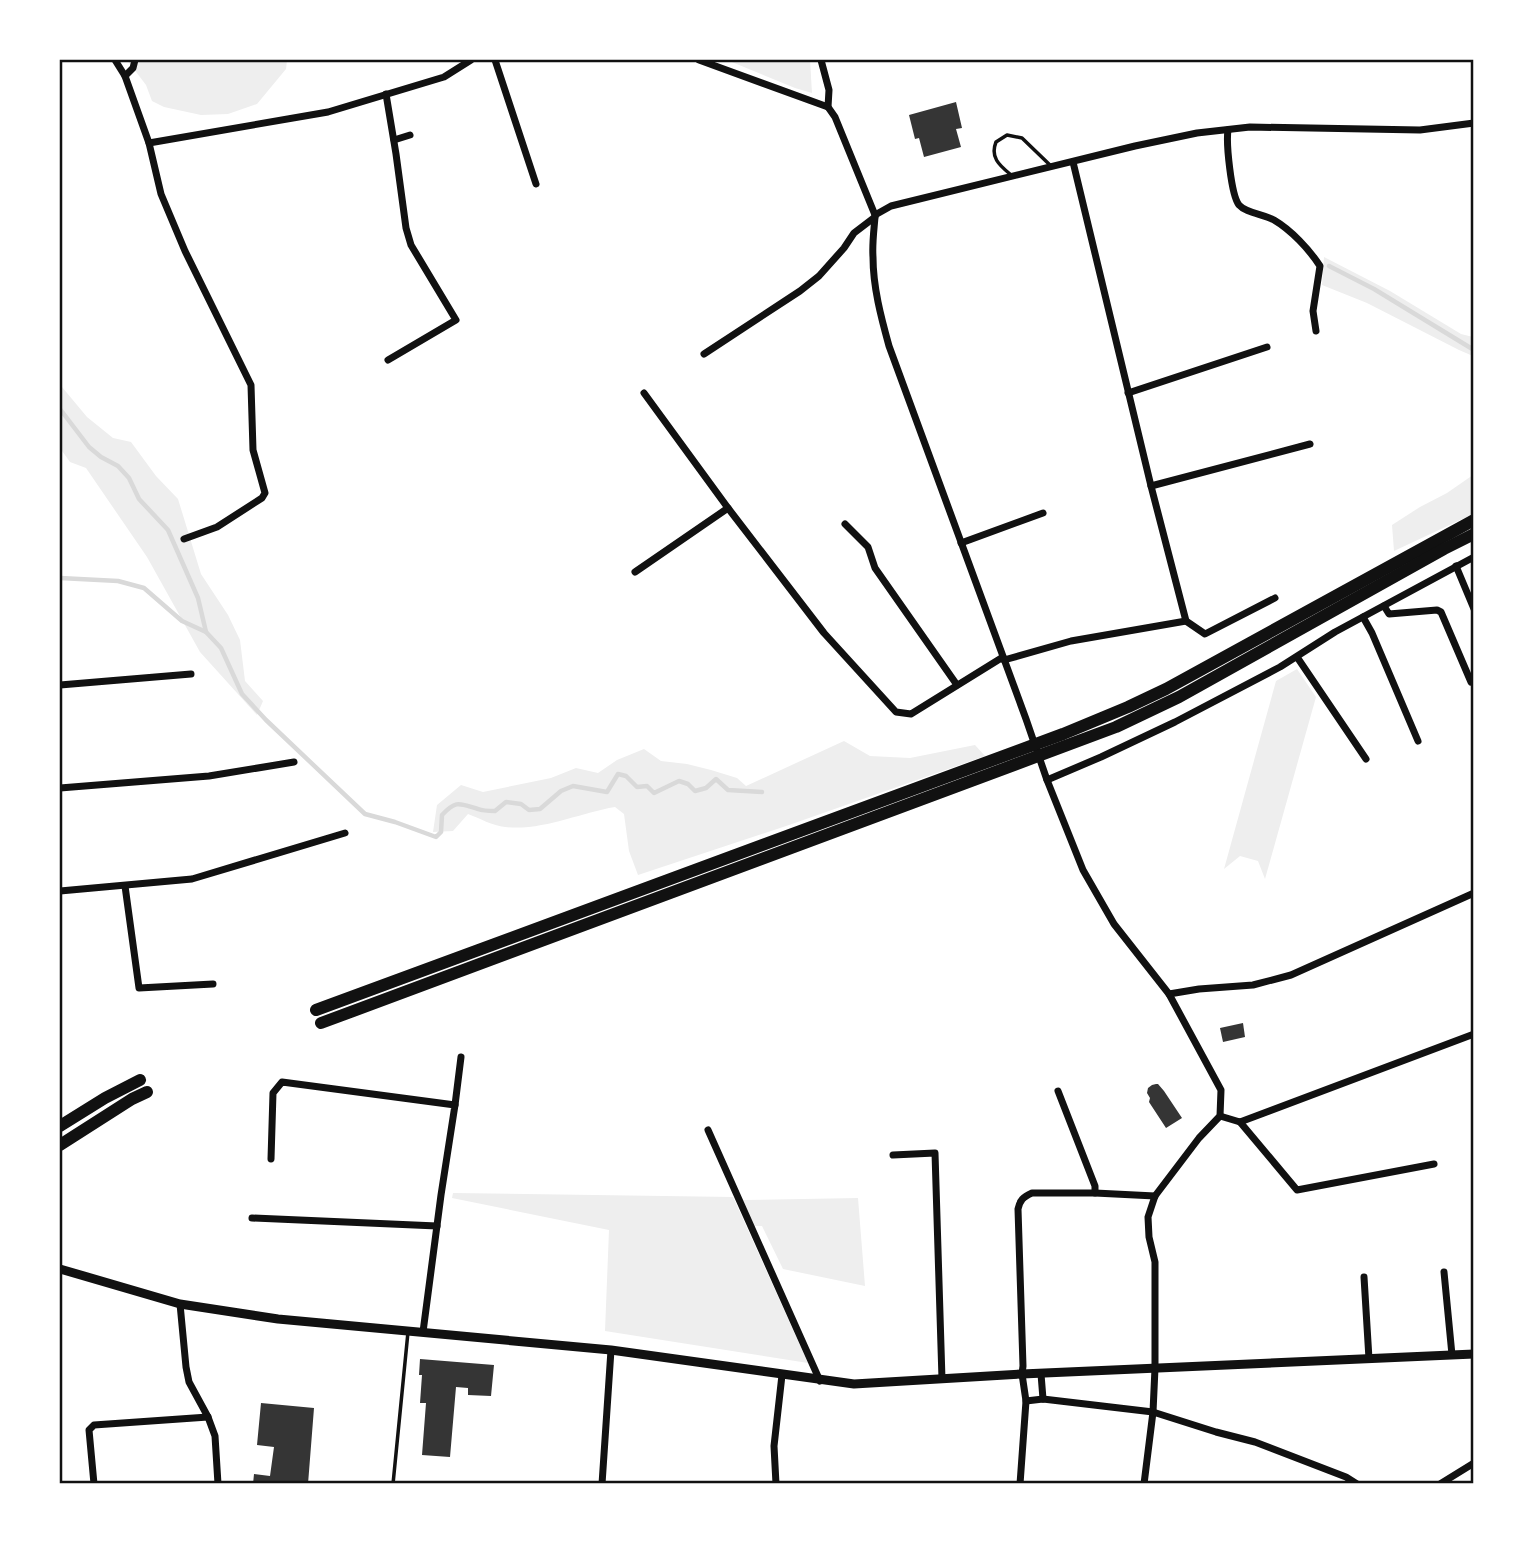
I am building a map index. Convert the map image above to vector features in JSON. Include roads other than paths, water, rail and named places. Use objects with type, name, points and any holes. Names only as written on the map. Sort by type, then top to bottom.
[{"type":"highway","points":[[1066,740],[1166,689],[1474,520]]},
{"type":"highway","points":[[318,1017],[1066,740],[1116,727],[1178,697],[1474,534]]},
{"type":"highway","points":[[60,1126],[140,1080]]},
{"type":"highway","points":[[60,1145],[147,1092]]},
{"type":"street","points":[[115,60],[125,76],[149,143],[161,194],[185,251],[251,385],[253,450],[265,493],[262,498],[217,527],[184,539]]},
{"type":"street","points":[[125,76],[133,68],[135,60]]},
{"type":"street","points":[[149,143],[328,112],[444,77],[471,60]]},
{"type":"street","points":[[495,60],[536,184]]},
{"type":"street","points":[[699,60],[828,107],[835,117],[875,216],[873,257],[880,314],[889,346],[1046,779],[1083,870],[1114,924],[1169,994],[1221,1090],[1220,1116],[1199,1138],[1155,1196],[1148,1217],[1155,1262],[1155,1368],[1153,1412],[1144,1483]]},
{"type":"street","points":[[821,60],[829,90],[828,107]]},
{"type":"street","points":[[386,94],[406,228],[411,245],[456,320],[388,360]]},
{"type":"street","points":[[704,354],[819,276],[854,233],[891,206],[1197,133],[1250,127],[1420,130],[1474,123]]},
{"type":"street","points":[[1228,130],[1235,197],[1240,206],[1248,212],[1260,213],[1275,221],[1313,256],[1320,266],[1313,311],[1316,331]]},
{"type":"street","points":[[394,139],[410,135]]},
{"type":"street","points":[[1073,162],[1186,621],[1205,634],[1275,597]]},
{"type":"street","points":[[1128,393],[1267,347]]},
{"type":"street","points":[[644,393],[824,633],[896,712],[911,714],[1004,658],[1071,641],[1186,621]]},
{"type":"street","points":[[1151,486],[1310,444]]},
{"type":"street","points":[[635,572],[728,508]]},
{"type":"street","points":[[961,542],[1043,513]]},
{"type":"street","points":[[845,524],[868,547],[875,569],[957,685]]},
{"type":"street","points":[[1046,779],[1101,757],[1175,722],[1474,557]]},
{"type":"street","points":[[1456,566],[1474,609]]},
{"type":"street","points":[[1384,606],[1389,614],[1437,610],[1441,612],[1471,682]]},
{"type":"street","points":[[1363,617],[1418,741]]},
{"type":"street","points":[[1297,657],[1366,759]]},
{"type":"street","points":[[60,685],[191,674]]},
{"type":"street","points":[[60,789],[209,775],[294,762]]},
{"type":"street","points":[[60,891],[191,879],[345,833]]},
{"type":"street","points":[[125,886],[139,988],[213,984]]},
{"type":"street","points":[[1169,994],[1253,985],[1291,975],[1474,893]]},
{"type":"street","points":[[1240,1122],[1474,1034]]},
{"type":"street","points":[[423,1332],[461,1057]]},
{"type":"street","points":[[271,1159],[273,1093],[282,1082],[454,1105]]},
{"type":"street","points":[[1058,1091],[1095,1186],[1095,1193]]},
{"type":"street","points":[[1220,1116],[1240,1122],[1297,1190],[1434,1164]]},
{"type":"street","points":[[708,1130],[820,1381]]},
{"type":"street","points":[[893,1155],[935,1153],[942,1379]]},
{"type":"street","points":[[1020,1483],[1026,1401],[1022,1374],[1018,1232],[1020,1201],[1032,1193],[1155,1196]]},
{"type":"street","points":[[252,1218],[437,1226]]},
{"type":"street","points":[[60,1269],[180,1304],[278,1319],[611,1350],[854,1384],[1474,1354]]},
{"type":"street","points":[[1444,1272],[1452,1355]]},
{"type":"street","points":[[1364,1277],[1370,1359]]},
{"type":"street","points":[[180,1304],[188,1382],[208,1417],[215,1436],[218,1483]]},
{"type":"street","points":[[603,1483],[611,1350]]},
{"type":"street","points":[[1041,1374],[1043,1399]]},
{"type":"street","points":[[776,1483],[774,1446],[782,1375]]},
{"type":"street","points":[[1026,1401],[1043,1399],[1153,1412],[1255,1442],[1357,1483]]},
{"type":"street","points":[[94,1483],[89,1430],[94,1425],[208,1417]]},
{"type":"street","points":[[1440,1483],[1474,1463]]},
{"type":"lane","points":[[1012,176],[1001,167],[993,154],[996,142],[1007,135],[1022,138],[1051,167]]},
{"type":"lane","points":[[393,1483],[409,1330]]},
{"type":"waterway","points":[[1329,266],[1374,289],[1474,350]]},
{"type":"waterway","points":[[60,409],[89,447],[118,466],[129,478],[139,499],[168,530],[198,598],[206,632]]},
{"type":"waterway","points":[[60,578],[118,581],[144,588],[182,621],[206,632],[221,648],[242,694],[365,814],[436,837],[441,832],[442,815],[455,805],[463,804],[495,811],[506,802],[521,804],[529,810],[540,809],[561,791],[573,786],[607,792],[618,774],[626,776],[637,787],[647,786],[654,793],[679,781],[688,784],[695,791],[706,788],[716,779],[728,790],[762,792]]}]
